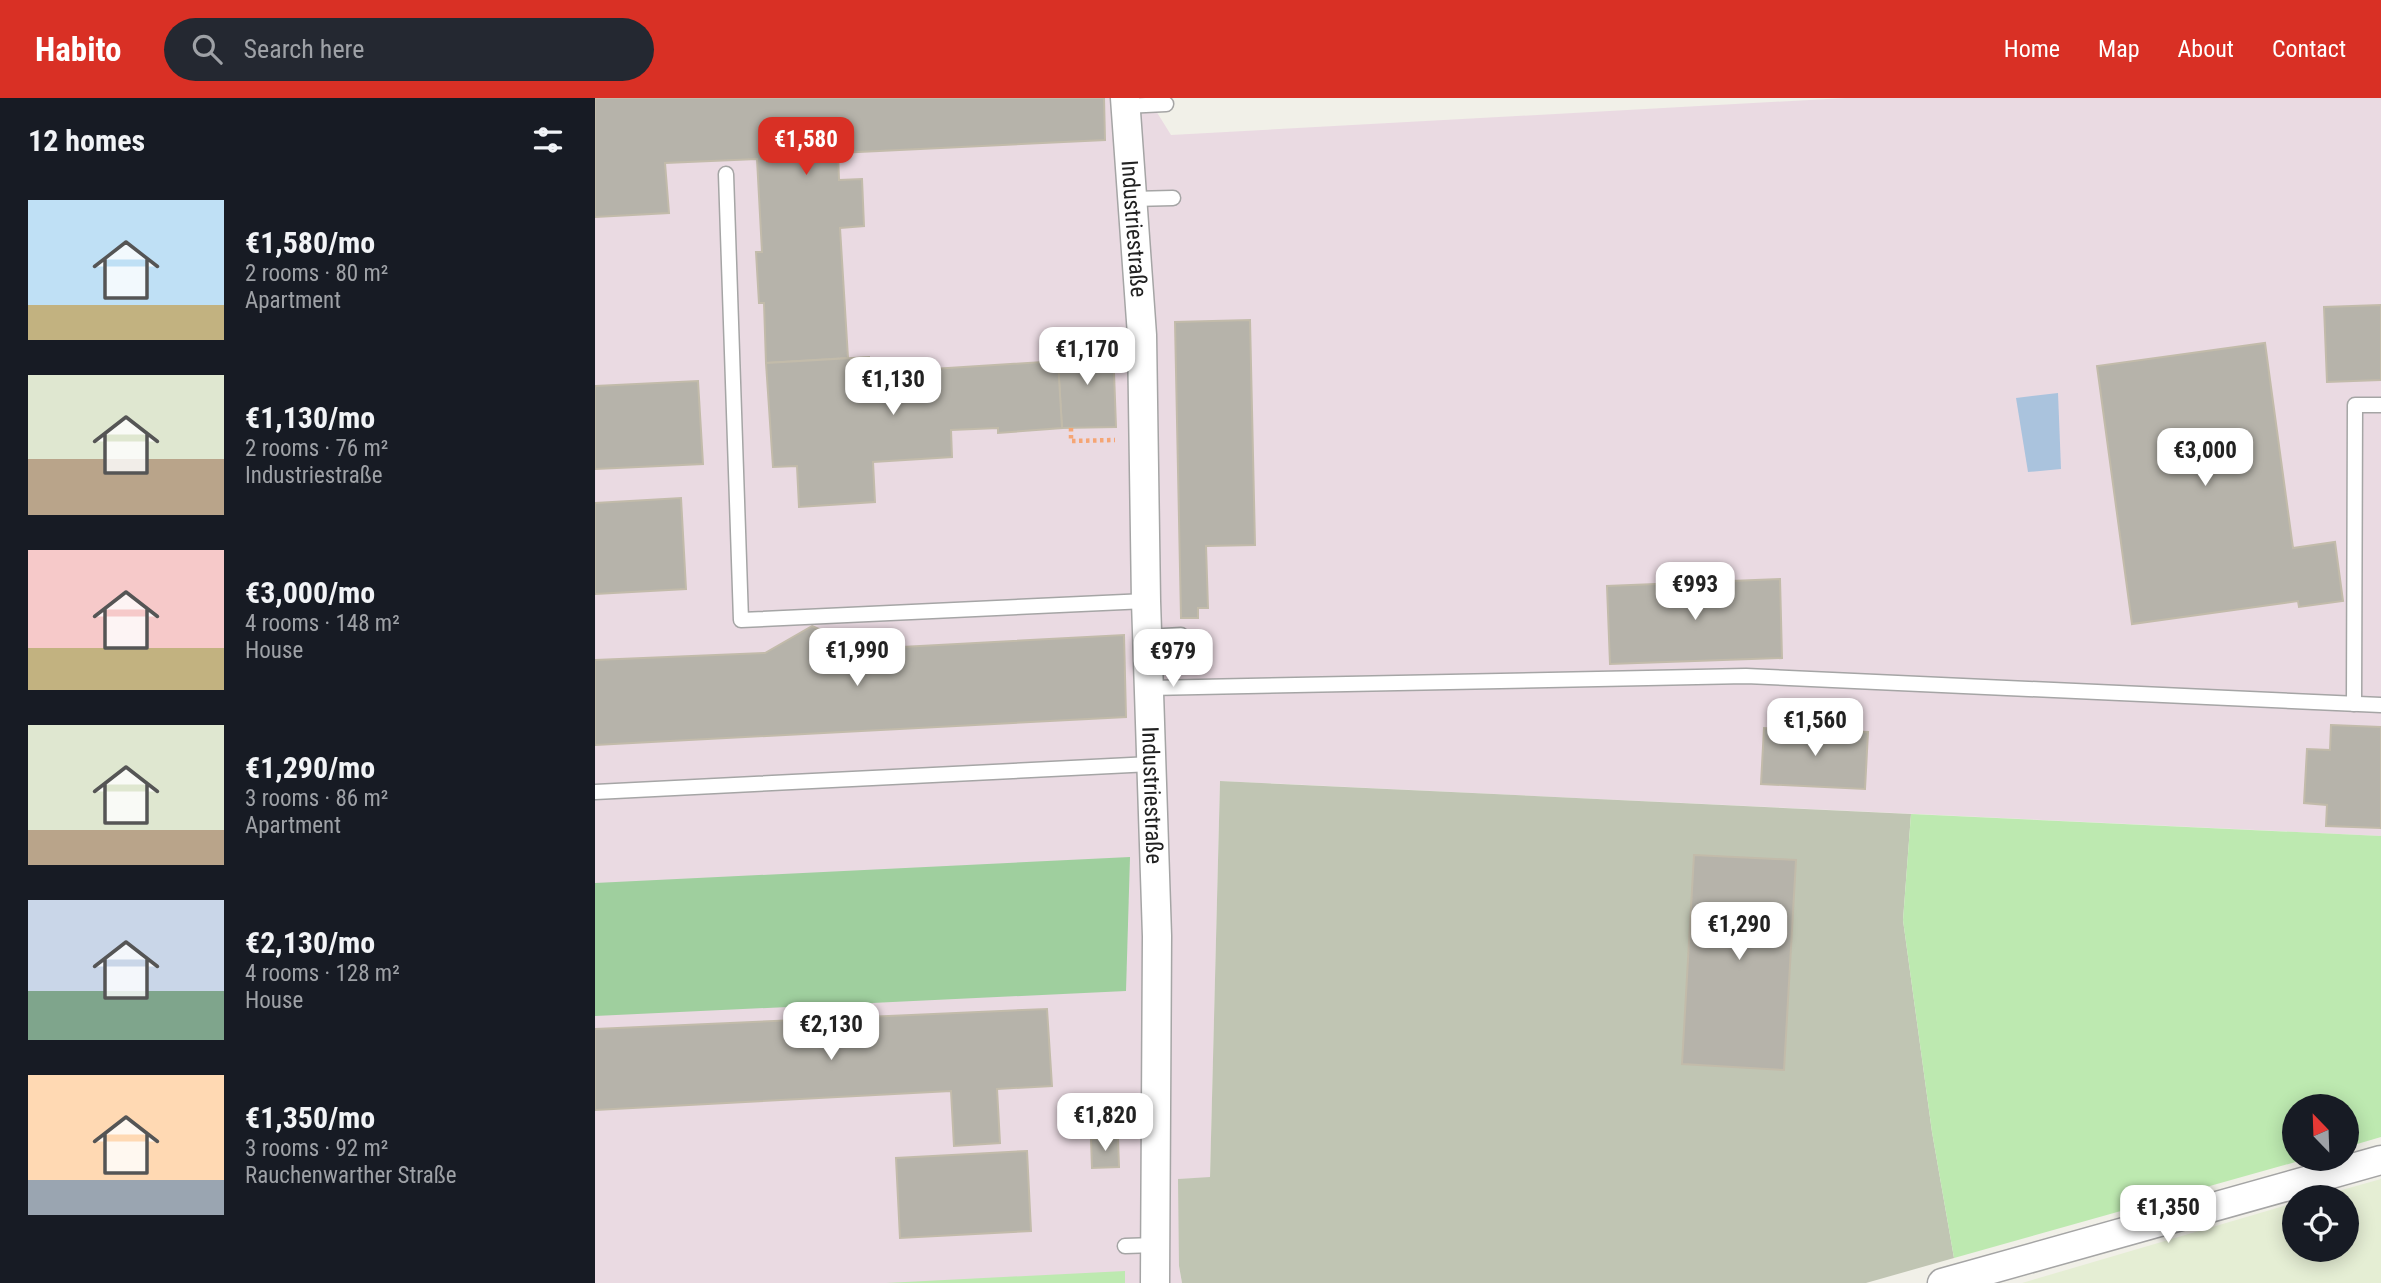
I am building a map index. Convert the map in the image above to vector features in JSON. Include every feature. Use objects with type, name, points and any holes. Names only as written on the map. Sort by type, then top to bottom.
[{"type":"street","name":"Industriestraße","points":[[1125,102],[1142,335],[1146,601],[1157,936],[1154,1283]]},
{"type":"street","points":[[1942,1283],[2381,1160]]},
{"type":"lane","points":[[1125,102],[1166,104]]},
{"type":"lane","points":[[726,174],[741,620],[1146,601]]},
{"type":"lane","points":[[1132,199],[1173,198]]},
{"type":"lane","points":[[2354,704],[2355,405],[2381,405]]},
{"type":"lane","points":[[1147,637],[1181,635]]},
{"type":"lane","points":[[1149,688],[1746,676],[2381,705]]},
{"type":"lane","points":[[595,792],[1151,764]]},
{"type":"lane","points":[[1126,1107],[1156,1106]]},
{"type":"lane","points":[[1125,1246],[1155,1245]]},
{"type":"path","points":[[1071,428],[1071,441],[1144,439]]},
{"type":"shaded area","points":[[595,98],[1148,98],[1171,135],[1846,98],[2381,98],[2381,836],[1220,781],[1210,1178],[1179,1179],[1179,1266],[1182,1283],[595,1283]]},
{"type":"shaded area","points":[[1220,781],[1911,814],[1903,920],[1932,1132],[1954,1258],[1866,1283],[1182,1283],[1179,1266],[1178,1179],[1210,1177]]},
{"type":"shaded area","points":[[2381,1179],[2381,1283],[2022,1283],[2282,1207],[2282,1262],[2359,1262],[2359,1185]]},
{"type":"green space","points":[[1911,814],[2381,836],[2381,1137],[2359,1143],[2359,1094],[2282,1094],[2282,1166],[1954,1258],[1932,1132],[1903,920]]},
{"type":"green space","points":[[1130,857],[1126,991],[595,1016],[595,883]]},
{"type":"green space","points":[[1125,1271],[1125,1283],[886,1283]]},
{"type":"water","points":[[2058,393],[2061,469],[2028,472],[2016,398]]},
{"type":"building","points":[[595,98],[1104,98],[1105,140],[838,153],[839,180],[862,179],[864,226],[840,228],[848,358],[766,363],[764,303],[759,303],[756,252],[762,252],[757,159],[665,163],[669,213],[595,217]]},
{"type":"building","points":[[2381,305],[2381,380],[2327,382],[2324,307]]},
{"type":"building","points":[[1250,320],[1255,545],[1206,546],[1208,608],[1198,608],[1198,618],[1181,618],[1175,322]]},
{"type":"building","points":[[2265,343],[2293,548],[2335,542],[2343,601],[2299,607],[2298,601],[2132,624],[2097,366]]},
{"type":"building","points":[[1113,345],[1116,427],[1062,428],[1057,348]]},
{"type":"building","points":[[869,357],[870,373],[1058,361],[1062,428],[998,433],[998,428],[951,430],[952,457],[873,462],[875,502],[799,507],[797,466],[773,467],[766,363]]},
{"type":"building","points":[[698,381],[703,464],[595,469],[595,386]]},
{"type":"building","points":[[681,498],[686,589],[595,594],[595,503]]},
{"type":"building","points":[[1780,579],[1782,658],[1610,664],[1607,586]]},
{"type":"building","points":[[812,626],[864,649],[1124,635],[1126,717],[595,745],[595,660],[765,653]]},
{"type":"building","points":[[1818,725],[1834,725],[1839,731],[1868,732],[1865,789],[1761,784],[1764,728],[1813,731]]},
{"type":"building","points":[[2331,725],[2381,727],[2381,828],[2326,826],[2327,805],[2304,803],[2307,749],[2330,750]]},
{"type":"building","points":[[1694,855],[1796,860],[1784,1070],[1682,1064]]},
{"type":"building","points":[[1047,1009],[1052,1086],[997,1089],[1000,1143],[954,1146],[951,1091],[595,1110],[595,1029]]},
{"type":"building","points":[[1118,1138],[1119,1167],[1092,1168],[1091,1139]]},
{"type":"building","points":[[1027,1151],[1031,1231],[900,1238],[896,1158]]}]
